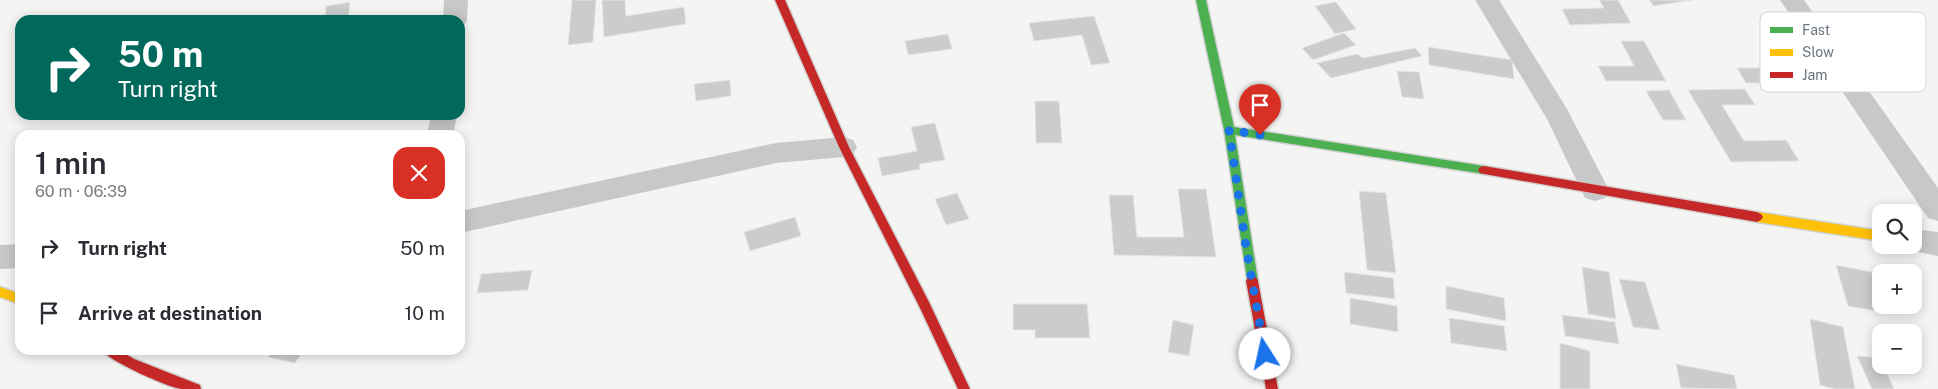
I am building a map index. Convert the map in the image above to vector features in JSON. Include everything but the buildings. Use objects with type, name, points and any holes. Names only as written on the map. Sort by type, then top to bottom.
[{"type":"street","points":[[455,15],[456,0]]},
{"type":"street","points":[[780,0],[844,147],[925,306],[964,389]]},
{"type":"street","points":[[1201,0],[1229,130],[1246,247],[1272,389]]},
{"type":"street","points":[[1487,0],[1553,108],[1596,190]]},
{"type":"street","points":[[1792,0],[1800,12]]},
{"type":"street","points":[[1856,92],[1938,210]]},
{"type":"street","points":[[1229,130],[1382,153],[1733,214],[1872,235]]},
{"type":"street","points":[[465,221],[776,153],[844,147]]},
{"type":"street","points":[[1922,241],[1938,244]]},
{"type":"street","points":[[0,257],[15,256]]},
{"type":"street","points":[[0,292],[15,297]]},
{"type":"street","points":[[116,355],[130,363],[195,389]]},
{"type":"traffic: fast","points":[[1201,0],[1229,130],[1252,281]]},
{"type":"traffic: fast","points":[[1229,130],[1484,170]]},
{"type":"traffic: slow","points":[[1757,217],[1872,235]]},
{"type":"traffic: slow","points":[[0,292],[15,297]]},
{"type":"traffic: jam","points":[[780,0],[844,147],[925,306],[964,389]]},
{"type":"traffic: jam","points":[[1484,170],[1757,217]]},
{"type":"traffic: jam","points":[[1252,281],[1272,389]]},
{"type":"traffic: jam","points":[[116,355],[130,363],[195,389]]},
{"type":"route","points":[[1260,135],[1229,130],[1246,247],[1265,354]]}]
